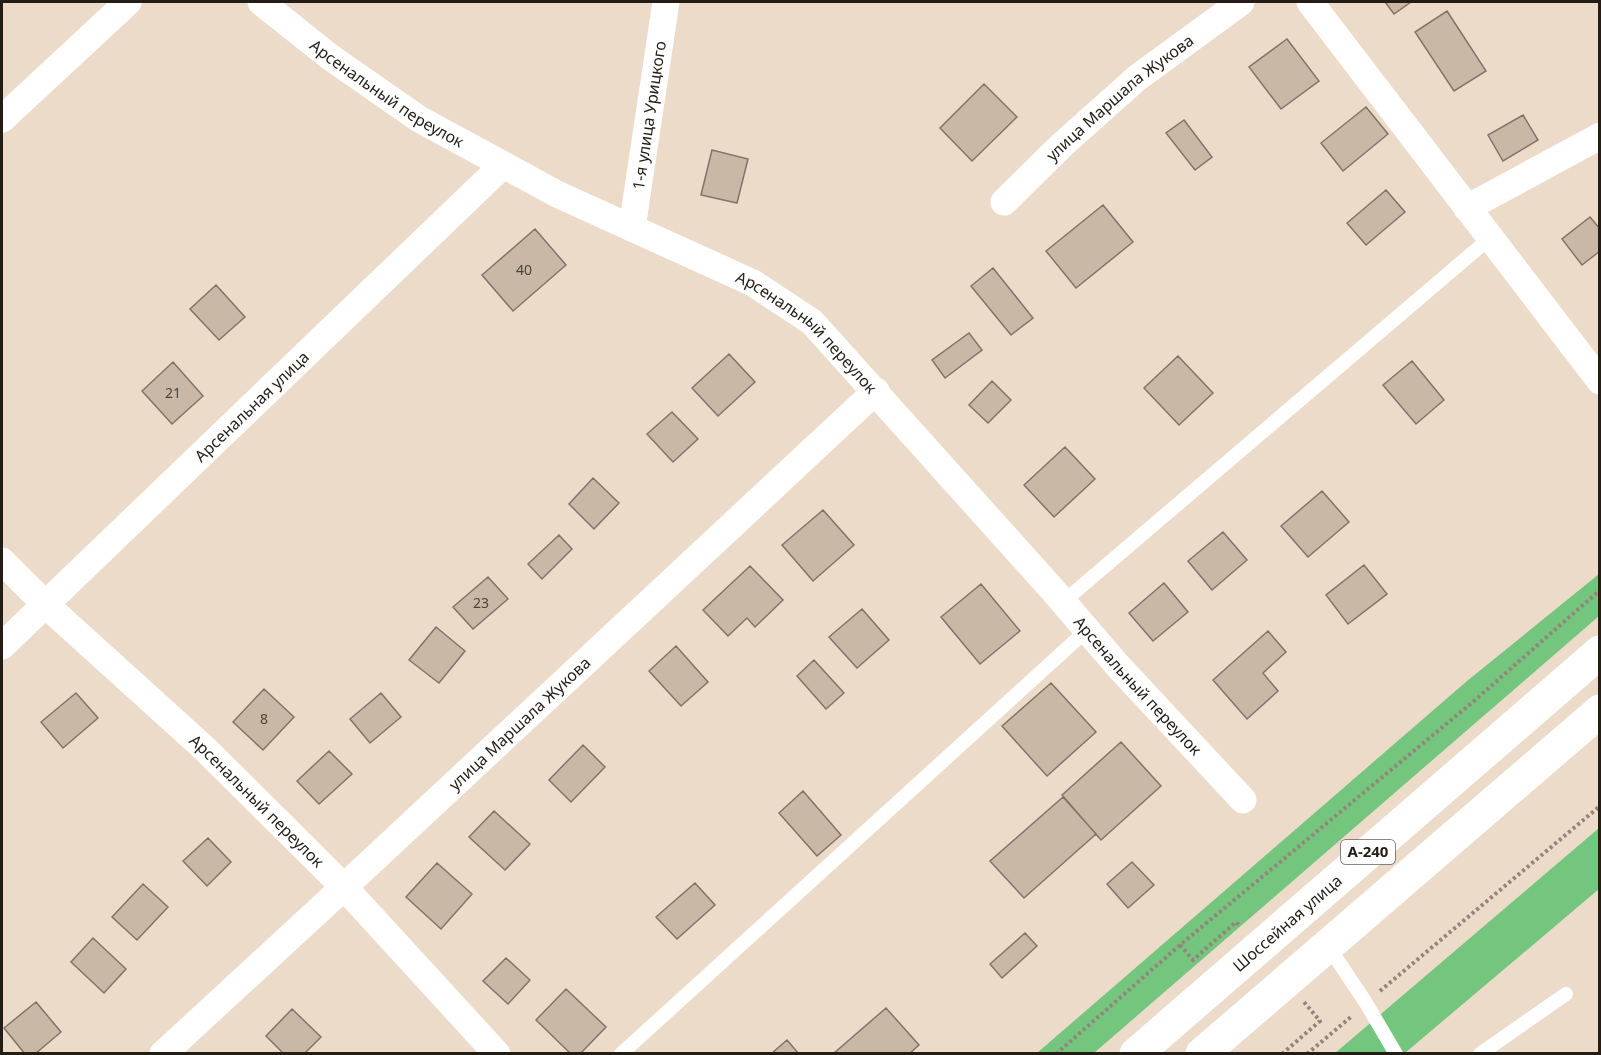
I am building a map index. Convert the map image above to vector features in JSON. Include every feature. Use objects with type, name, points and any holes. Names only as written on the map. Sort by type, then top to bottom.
[{"type":"main road","name":"Шоссейная улица","points":[[1136,1053],[1599,652]]},
{"type":"main road","name":"А-240","points":[[1202,1053],[1599,711]]},
{"type":"street","points":[[2,119],[128,2]]},
{"type":"street","name":"Арсенальный переулок","points":[[261,2],[330,57],[419,119],[557,194],[753,283],[812,322],[1086,630],[1243,800]]},
{"type":"street","name":"1-я улица Урицкого","points":[[632,228],[666,2]]},
{"type":"street","name":"улица Маршала Жукова","points":[[1005,202],[1063,144],[1137,78],[1241,2]]},
{"type":"street","points":[[1310,2],[1599,381]]},
{"type":"street","points":[[1467,208],[1599,136]]},
{"type":"street","name":"Арсенальная улица","points":[[2,646],[503,165]]},
{"type":"street","name":"улица Маршала Жукова","points":[[163,1053],[876,392]]},
{"type":"street","name":"Арсенальный переулок","points":[[2,561],[46,605],[206,749],[344,887],[497,1053]]},
{"type":"lane","points":[[1063,602],[1490,238]]},
{"type":"lane","points":[[621,1053],[1086,630]]},
{"type":"lane","points":[[1328,945],[1396,1053]]},
{"type":"lane","points":[[1480,1053],[1566,994]]},
{"type":"path","points":[[1056,1053],[1180,945],[1474,701],[1599,590]]},
{"type":"path","points":[[1307,1053],[1599,806]]},
{"type":"path","points":[[1180,945],[1193,960]]},
{"type":"green space","points":[[1599,574],[1599,616],[1094,1053],[1037,1053],[1467,681]]},
{"type":"green space","points":[[1599,828],[1599,889],[1405,1053],[1334,1054]]},
{"type":"building","points":[[1385,2],[1411,2],[1394,14]]},
{"type":"building","points":[[1447,11],[1486,71],[1454,91],[1415,32]]},
{"type":"building","points":[[1287,39],[1319,81],[1281,109],[1249,67]]},
{"type":"building","points":[[984,84],[1017,117],[972,161],[940,128]]},
{"type":"building","points":[[1366,107],[1388,134],[1343,171],[1321,143]]},
{"type":"building","points":[[1523,115],[1538,140],[1503,161],[1488,135]]},
{"type":"building","points":[[1184,120],[1212,157],[1195,170],[1166,133]]},
{"type":"building","points":[[712,150],[748,159],[737,203],[701,195]]},
{"type":"building","points":[[1386,190],[1405,212],[1366,245],[1347,223]]},
{"type":"building","points":[[1103,205],[1133,242],[1076,288],[1046,251]]},
{"type":"building","points":[[1590,217],[1600,229],[1600,251],[1582,265],[1562,239]]},
{"type":"building","points":[[535,229],[566,265],[513,311],[482,275]]},
{"type":"building","points":[[993,268],[1033,318],[1011,335],[971,286]]},
{"type":"building","points":[[216,285],[245,317],[219,340],[190,309]]},
{"type":"building","points":[[969,333],[982,350],[945,378],[932,360]]},
{"type":"building","points":[[729,354],[755,382],[718,416],[692,388]]},
{"type":"building","points":[[1178,356],[1213,393],[1179,425],[1144,388]]},
{"type":"building","points":[[1412,361],[1444,400],[1416,424],[1383,385]]},
{"type":"building","points":[[173,362],[203,396],[172,424],[142,391]]},
{"type":"building","points":[[992,381],[1011,400],[988,423],[969,405]]},
{"type":"building","points":[[672,412],[698,439],[673,462],[647,434]]},
{"type":"building","points":[[1065,447],[1095,479],[1054,517],[1024,485]]},
{"type":"building","points":[[593,478],[619,503],[594,529],[569,504]]},
{"type":"building","points":[[1322,491],[1349,522],[1308,557],[1281,526]]},
{"type":"building","points":[[823,510],[854,545],[813,581],[782,545]]},
{"type":"building","points":[[1223,532],[1247,560],[1212,590],[1188,561]]},
{"type":"building","points":[[559,535],[572,549],[542,579],[528,564]]},
{"type":"building","points":[[1364,565],[1387,594],[1348,624],[1326,595]]},
{"type":"building","points":[[750,566],[783,600],[755,627],[747,618],[728,636],[703,610]]},
{"type":"building","points":[[488,577],[508,599],[473,629],[453,607]]},
{"type":"building","points":[[1164,583],[1188,612],[1153,641],[1129,613]]},
{"type":"building","points":[[981,584],[1020,631],[980,664],[941,617]]},
{"type":"building","points":[[862,609],[889,640],[857,668],[829,637]]},
{"type":"building","points":[[436,627],[465,651],[439,683],[409,660]]},
{"type":"building","points":[[1268,631],[1286,652],[1263,673],[1278,691],[1247,719],[1213,680]]},
{"type":"building","points":[[676,646],[708,682],[681,706],[649,671]]},
{"type":"building","points":[[814,660],[844,693],[826,709],[797,676]]},
{"type":"building","points":[[1051,683],[1096,732],[1047,776],[1002,726]]},
{"type":"building","points":[[264,689],[294,717],[263,750],[233,722]]},
{"type":"building","points":[[76,693],[98,718],[63,748],[41,722]]},
{"type":"building","points":[[381,693],[401,717],[370,743],[350,719]]},
{"type":"building","points":[[1121,742],[1161,786],[1101,840],[1062,795]]},
{"type":"building","points":[[583,745],[605,767],[571,802],[549,780]]},
{"type":"building","points":[[329,751],[352,774],[319,804],[297,781]]},
{"type":"building","points":[[803,791],[841,835],[817,856],[779,813]]},
{"type":"building","points":[[1063,797],[1096,834],[1024,898],[990,861]]},
{"type":"building","points":[[494,811],[530,844],[505,870],[469,837]]},
{"type":"building","points":[[208,838],[231,862],[207,886],[183,861]]},
{"type":"building","points":[[1132,862],[1154,885],[1128,908],[1107,884]]},
{"type":"building","points":[[437,863],[472,894],[441,929],[406,897]]},
{"type":"building","points":[[695,883],[715,905],[677,939],[656,917]]},
{"type":"building","points":[[143,884],[168,907],[137,940],[112,917]]},
{"type":"building","points":[[1025,933],[1037,946],[1002,978],[990,964]]},
{"type":"building","points":[[93,938],[126,969],[104,993],[71,962]]},
{"type":"building","points":[[506,958],[530,980],[508,1004],[483,981]]},
{"type":"building","points":[[566,989],[606,1027],[580,1054],[571,1054],[536,1020]]},
{"type":"building","points":[[36,1002],[61,1032],[35,1054],[25,1054],[4,1028]]},
{"type":"building","points":[[886,1008],[919,1045],[909,1054],[833,1054]]},
{"type":"building","points":[[292,1009],[321,1037],[304,1054],[284,1054],[266,1036]]},
{"type":"building","points":[[787,1040],[799,1054],[771,1054]]}]
